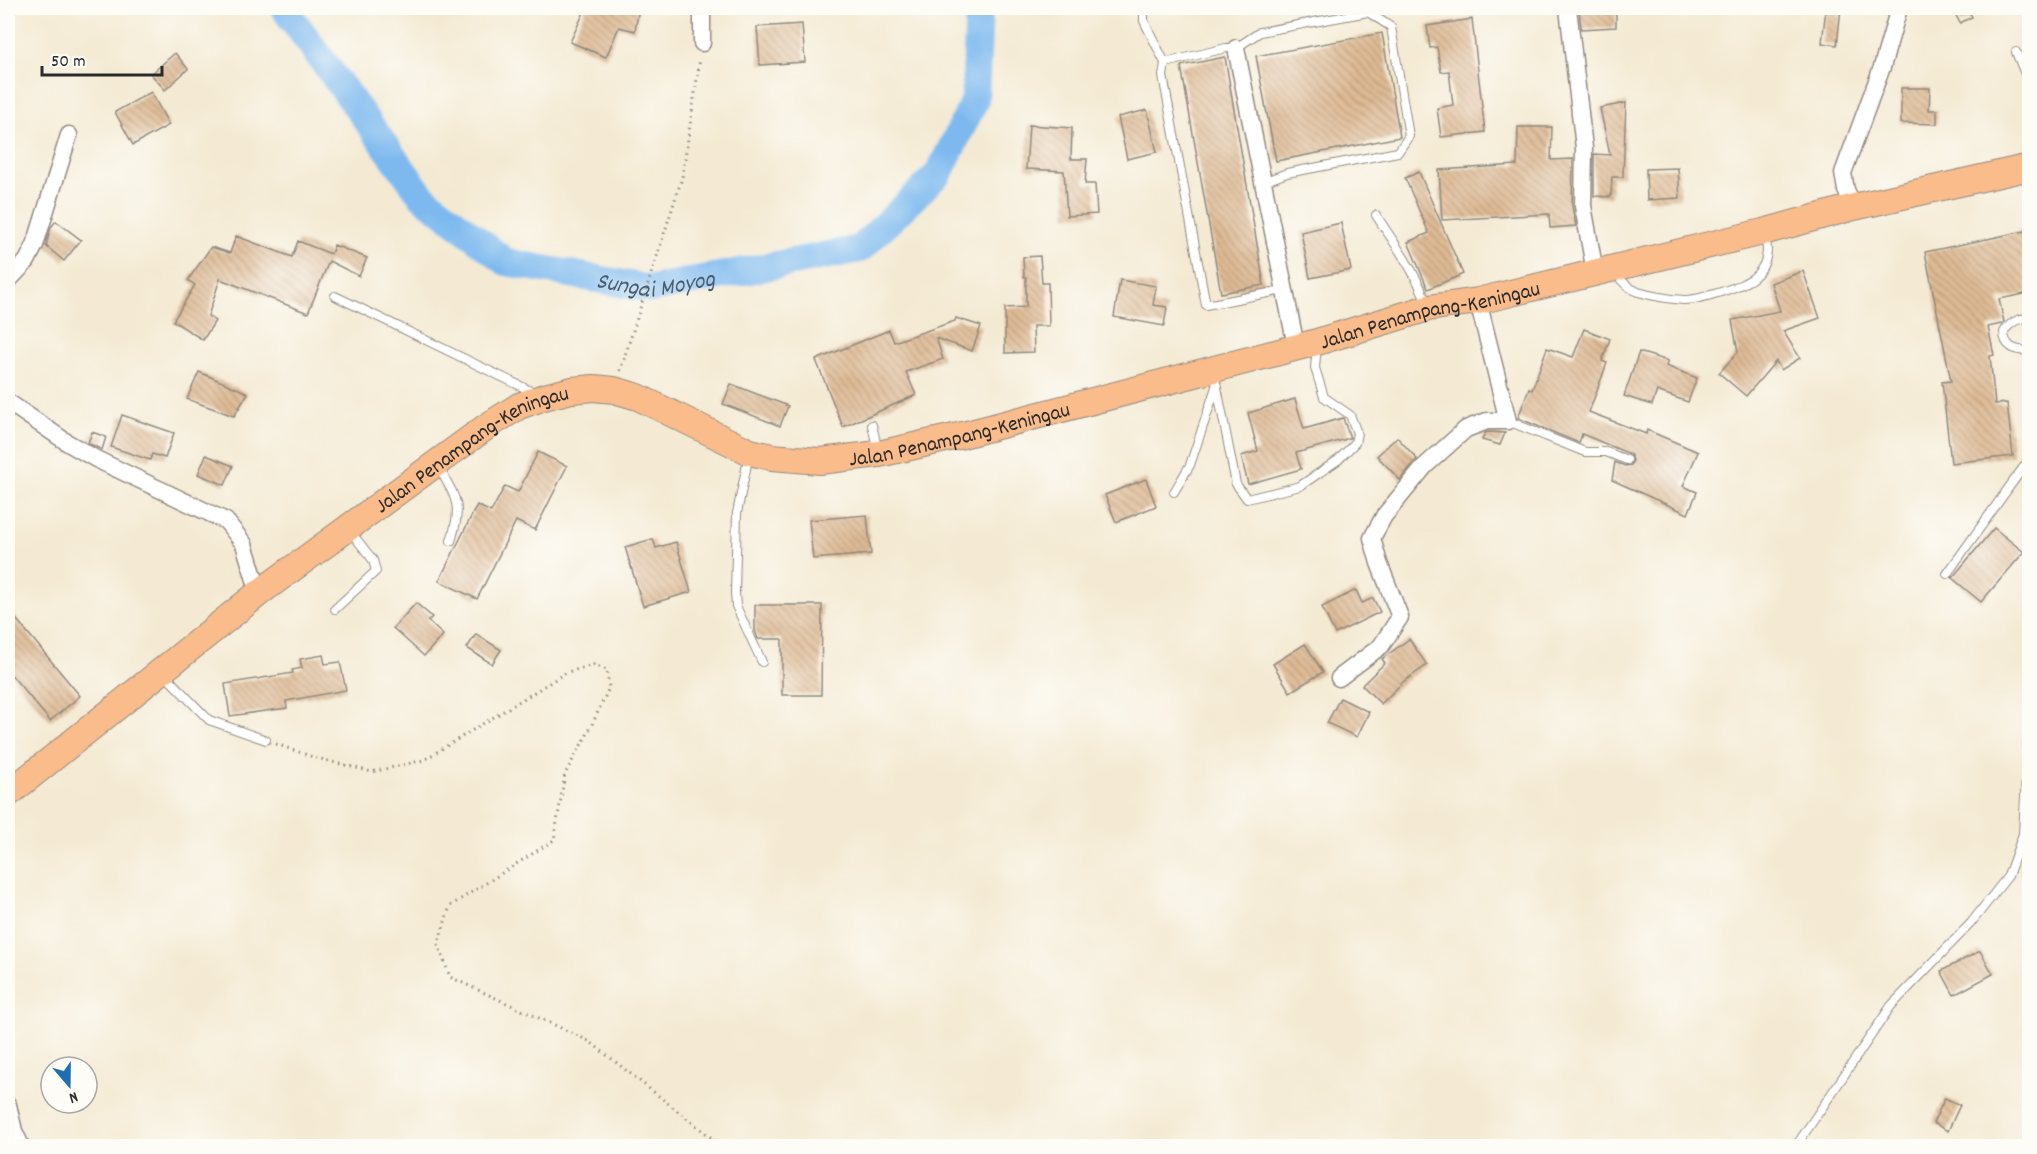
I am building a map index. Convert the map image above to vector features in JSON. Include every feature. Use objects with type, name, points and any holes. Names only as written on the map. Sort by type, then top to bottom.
[{"type":"main road","name":"Jalan Penampang-Keningau","points":[[8,794],[259,593],[436,463],[519,406],[544,397],[572,390],[594,388],[614,390],[638,397],[750,452],[772,456],[820,461],[879,454],[1215,377],[1307,344],[1428,308],[1478,301],[1763,232],[1854,207],[2030,167]]},
{"type":"street","points":[[702,8],[702,43]]},
{"type":"street","points":[[1568,8],[1584,148],[1583,206],[1603,270]]},
{"type":"street","points":[[1854,207],[1846,190],[1843,173],[1882,67],[1899,8]]},
{"type":"street","points":[[1236,48],[1284,290],[1307,344]]},
{"type":"street","points":[[8,281],[27,261],[35,245],[69,135]]},
{"type":"street","points":[[1339,678],[1381,646],[1400,617],[1372,538],[1384,516],[1425,466],[1466,429],[1487,421],[1508,421],[1478,301]]},
{"type":"street","points":[[8,402],[96,459],[226,521],[244,544],[259,593]]},
{"type":"street","points":[[8,1105],[14,1131],[21,1146]]},
{"type":"lane","points":[[1144,8],[1144,21],[1165,63],[1163,76],[1206,305],[1284,290]]},
{"type":"lane","points":[[1165,63],[1226,48],[1236,48],[1260,32],[1368,12],[1391,27],[1409,136],[1398,153],[1287,173],[1263,182]]},
{"type":"lane","points":[[2016,52],[2030,86]]},
{"type":"lane","points":[[1376,215],[1417,280],[1428,308]]},
{"type":"lane","points":[[1603,270],[1636,291],[1684,300],[1698,299],[1754,277],[1767,260],[1767,243],[1763,232]]},
{"type":"lane","points":[[335,296],[544,397]]},
{"type":"lane","points":[[2029,351],[2022,351],[2007,345],[2004,332],[2011,324],[2030,318]]},
{"type":"lane","points":[[1215,377],[1236,484],[1247,498],[1300,486],[1338,460],[1355,443],[1357,433],[1350,415],[1324,397],[1307,344]]},
{"type":"lane","points":[[1174,492],[1190,465],[1215,377]]},
{"type":"lane","points":[[1508,421],[1585,452],[1606,452],[1627,460]]},
{"type":"lane","points":[[872,425],[879,454]]},
{"type":"lane","points":[[750,452],[737,513],[735,593],[736,606],[762,662]]},
{"type":"lane","points":[[1947,574],[2030,458]]},
{"type":"lane","points":[[436,463],[457,501],[458,519],[451,541]]},
{"type":"lane","points":[[335,609],[376,571],[373,560],[348,528]]},
{"type":"lane","points":[[162,672],[209,720],[266,740]]},
{"type":"lane","points":[[1796,1146],[1891,1006],[1971,923],[2008,876],[2023,834],[2030,702]]},
{"type":"path","points":[[614,390],[682,178],[702,43]]},
{"type":"path","points":[[266,740],[313,757],[372,772],[424,760],[567,672],[594,665],[607,670],[609,688],[565,774],[554,840],[450,906],[438,944],[450,977],[589,1041],[722,1146]]},
{"type":"building","points":[[586,8],[639,8],[635,31],[619,27],[606,57],[570,42]]},
{"type":"building","points":[[1579,8],[1616,8],[1616,27],[1581,29]]},
{"type":"building","points":[[1826,8],[1841,8],[1837,45],[1822,43]]},
{"type":"building","points":[[1952,8],[1967,8],[1972,17],[1960,23]]},
{"type":"building","points":[[1472,19],[1485,132],[1441,137],[1437,108],[1453,105],[1449,71],[1441,72],[1437,47],[1430,48],[1427,26]]},
{"type":"building","points":[[802,24],[805,62],[760,65],[757,27]]},
{"type":"building","points":[[1382,33],[1400,137],[1276,161],[1256,56]]},
{"type":"building","points":[[175,53],[188,69],[165,90],[151,74]]},
{"type":"building","points":[[1225,57],[1264,285],[1221,293],[1181,66]]},
{"type":"building","points":[[1901,88],[1930,88],[1929,110],[1937,110],[1937,124],[1901,123]]},
{"type":"building","points":[[151,92],[169,125],[133,145],[115,112]]},
{"type":"building","points":[[1626,103],[1623,177],[1612,177],[1611,197],[1594,196],[1594,154],[1610,155],[1600,108]]},
{"type":"building","points":[[1147,110],[1157,152],[1127,159],[1118,117]]},
{"type":"building","points":[[1029,125],[1072,128],[1071,159],[1087,159],[1085,184],[1095,184],[1097,214],[1067,216],[1064,171],[1026,169]]},
{"type":"building","points":[[1518,127],[1552,127],[1551,160],[1573,159],[1572,206],[1576,226],[1550,228],[1549,214],[1442,220],[1439,170],[1517,165]]},
{"type":"building","points":[[1678,168],[1680,198],[1647,200],[1646,169]]},
{"type":"building","points":[[1419,172],[1463,274],[1428,289],[1408,242],[1429,233],[1405,178]]},
{"type":"building","points":[[56,221],[81,240],[64,261],[46,246],[51,227]]},
{"type":"building","points":[[1341,223],[1351,270],[1310,278],[1301,232]]},
{"type":"building","points":[[2030,230],[2030,293],[1999,299],[2004,322],[1988,327],[1994,355],[1990,356],[1995,404],[2007,403],[2013,456],[1951,463],[1942,382],[1951,381],[1925,252]]},
{"type":"building","points":[[236,236],[292,257],[298,241],[331,254],[334,245],[367,258],[359,276],[329,261],[308,313],[220,279],[208,316],[215,321],[203,340],[173,321],[195,285],[188,280],[211,247],[230,253]]},
{"type":"building","points":[[1040,256],[1042,283],[1048,283],[1049,326],[1033,326],[1034,352],[1005,353],[1005,308],[1026,307],[1023,257]]},
{"type":"building","points":[[1803,271],[1820,318],[1783,331],[1800,358],[1781,370],[1776,361],[1746,396],[1719,373],[1738,352],[1732,320],[1780,311],[1771,283]]},
{"type":"building","points":[[1120,280],[1156,286],[1153,305],[1167,307],[1164,326],[1114,317]]},
{"type":"building","points":[[956,318],[981,326],[972,351],[936,338],[943,359],[906,372],[916,395],[843,427],[816,360],[889,330],[894,342],[955,321]]},
{"type":"building","points":[[1584,329],[1610,339],[1602,361],[1607,363],[1589,412],[1646,434],[1647,430],[1698,452],[1683,486],[1697,492],[1688,514],[1612,480],[1615,462],[1625,466],[1631,465],[1633,460],[1630,454],[1582,434],[1579,443],[1518,418],[1529,388],[1532,390],[1547,348],[1573,357]]},
{"type":"building","points":[[1639,352],[1668,361],[1666,366],[1697,378],[1688,402],[1657,391],[1652,405],[1624,396]]},
{"type":"building","points":[[199,372],[248,393],[234,416],[187,399]]},
{"type":"building","points":[[731,384],[788,406],[780,426],[723,404]]},
{"type":"building","points":[[1295,399],[1304,429],[1343,418],[1350,438],[1296,453],[1301,469],[1248,484],[1241,456],[1258,451],[1248,413]]},
{"type":"building","points":[[122,415],[174,433],[165,458],[152,454],[150,460],[111,447]]},
{"type":"building","points":[[92,432],[106,437],[102,450],[88,443]]},
{"type":"building","points":[[1485,433],[1505,433],[1500,445],[1482,440]]},
{"type":"building","points":[[1397,437],[1417,459],[1400,480],[1377,456]]},
{"type":"building","points":[[538,452],[567,466],[535,530],[516,521],[477,599],[439,581],[477,505],[491,512],[505,486],[518,492]]},
{"type":"building","points":[[206,455],[233,466],[225,485],[198,474]]},
{"type":"building","points":[[1146,479],[1156,506],[1116,522],[1105,495]]},
{"type":"building","points":[[867,515],[871,554],[813,559],[809,520]]},
{"type":"building","points":[[1994,528],[2024,552],[1981,602],[1952,578]]},
{"type":"building","points":[[653,539],[656,548],[676,542],[691,592],[643,606],[625,547]]},
{"type":"building","points":[[1356,590],[1362,603],[1373,598],[1380,612],[1335,634],[1322,607]]},
{"type":"building","points":[[416,603],[432,617],[428,621],[443,635],[424,656],[393,628]]},
{"type":"building","points":[[755,605],[822,605],[821,695],[782,695],[782,639],[758,639],[755,631]]},
{"type":"building","points":[[8,609],[80,696],[50,721],[8,671]]},
{"type":"building","points":[[476,634],[501,650],[492,664],[467,648]]},
{"type":"building","points":[[1409,639],[1427,665],[1403,682],[1381,704],[1362,685],[1385,663],[1382,659]]},
{"type":"building","points":[[1305,644],[1323,672],[1290,692],[1273,664]]},
{"type":"building","points":[[323,655],[325,664],[340,662],[346,690],[286,701],[287,708],[230,716],[225,684],[293,673],[292,670],[302,668],[300,659]]},
{"type":"building","points":[[1340,698],[1369,712],[1357,737],[1327,723]]},
{"type":"building","points":[[1980,951],[1993,974],[1954,995],[1941,971]]},
{"type":"building","points":[[1945,1098],[1960,1105],[1948,1131],[1933,1123]]},
{"type":"waterway","name":"Sungai Moyog","points":[[284,8],[422,196],[506,262],[651,289],[860,249],[939,173],[975,100],[979,8]]}]
